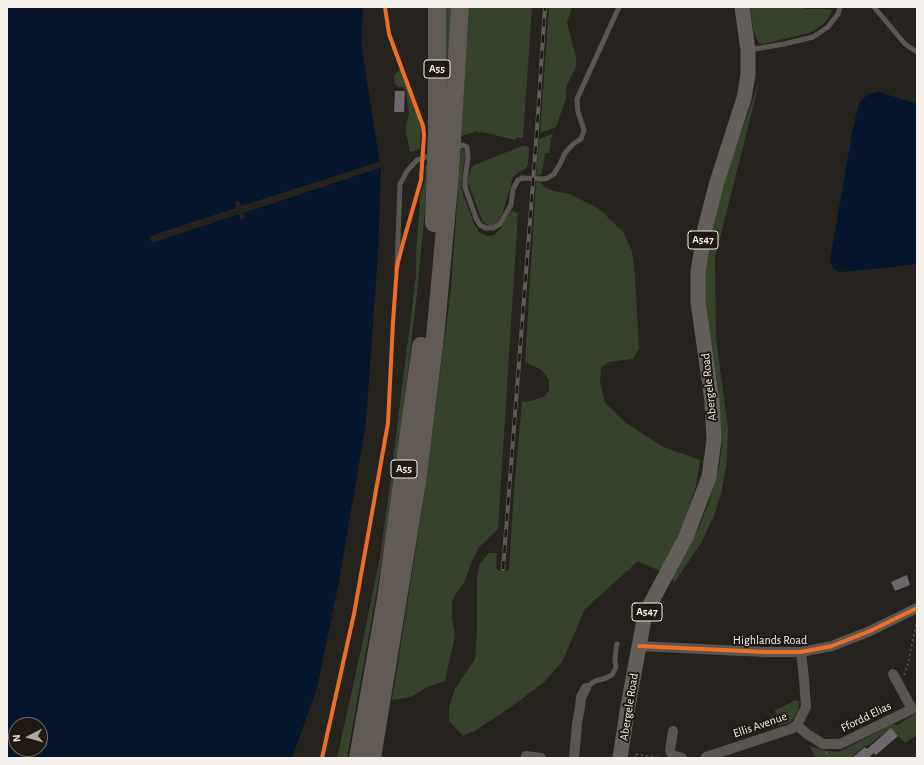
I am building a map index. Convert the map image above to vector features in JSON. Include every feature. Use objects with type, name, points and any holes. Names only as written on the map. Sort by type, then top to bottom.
[{"type":"highway","name":"A55","points":[[437,7],[445,128]]},
{"type":"highway","name":"A55","points":[[372,758],[418,474],[434,338],[445,128],[460,7]]},
{"type":"highway","name":"A55","points":[[358,758],[386,599],[421,347],[434,220],[442,176]]},
{"type":"main road","name":"Abergele Road","points":[[620,758],[645,614],[686,537],[709,477],[714,440],[712,401],[698,302],[698,272],[705,228],[716,182],[744,98],[748,75],[748,50],[742,7]]},
{"type":"street","name":"Highlands Road","points":[[639,646],[765,652],[801,652],[832,646],[870,632],[917,608]]},
{"type":"street","name":"Ellis Avenue","points":[[706,758],[791,729],[797,725],[806,706],[801,652]]},
{"type":"street","name":"Ffordd Elias","points":[[797,725],[807,734],[823,744],[840,744],[912,709],[893,674]]},
{"type":"street","points":[[574,758],[581,698],[586,688]]},
{"type":"street","points":[[673,731],[670,750],[675,756],[682,758]]},
{"type":"street","points":[[526,758],[526,756],[541,758]]},
{"type":"lane","points":[[397,267],[400,184],[407,171],[417,160],[465,145],[467,147],[468,157],[465,187],[476,218],[480,225],[486,228],[493,228],[500,224],[510,205],[513,188],[518,180],[522,178],[544,179],[554,174],[565,153],[573,144],[581,139],[584,130],[578,112],[577,99],[619,7]]},
{"type":"lane","points":[[748,50],[813,37],[828,27],[838,14],[840,7]]},
{"type":"lane","points":[[874,7],[905,44],[917,52]]},
{"type":"lane","points":[[586,688],[595,681],[612,675],[616,667],[615,660],[617,644]]},
{"type":"path","points":[[900,686],[908,664],[917,617]]},
{"type":"path","points":[[635,758],[635,754],[661,758]]},
{"type":"green space","points":[[444,7],[452,7],[446,140]]},
{"type":"green space","points":[[469,7],[532,7],[523,138],[516,137],[516,140],[482,132],[478,133],[477,131],[461,136]]},
{"type":"green space","points":[[549,7],[572,7],[567,23],[576,57],[576,67],[566,87],[566,98],[556,127],[540,133]]},
{"type":"green space","points":[[750,7],[802,7],[807,9],[832,10],[827,20],[822,25],[809,33],[763,44],[759,43],[754,33]]},
{"type":"green space","points":[[400,69],[421,126],[420,149],[410,152],[406,132],[406,124],[409,115],[406,92],[403,87],[398,87],[395,83],[394,76]]},
{"type":"green space","points":[[760,79],[715,258],[716,338],[728,429],[727,461],[721,494],[714,516],[701,543],[674,583],[672,577],[700,525],[709,501],[719,467],[722,446],[717,378],[705,315],[703,295],[710,224]]},
{"type":"green space","points":[[553,134],[549,153],[545,153],[542,172],[540,175],[536,176],[539,139]]},
{"type":"green space","points":[[522,146],[529,148],[528,164],[526,168],[513,177],[503,212],[498,222],[491,226],[486,224],[483,222],[468,183],[471,169],[474,165]]},
{"type":"green space","points":[[461,148],[463,149],[465,155],[461,188],[474,224],[479,232],[487,236],[494,235],[500,229],[511,211],[518,213],[498,529],[479,547],[464,583],[452,601],[452,619],[455,635],[445,681],[427,687],[411,697],[392,700],[423,504],[451,289]]},
{"type":"green space","points":[[425,165],[427,165],[425,209],[417,294],[403,413],[387,527],[347,758],[337,758],[380,557],[416,276],[419,201],[425,179]]},
{"type":"green space","points":[[536,182],[540,182],[546,188],[554,191],[570,194],[599,209],[623,232],[632,251],[639,348],[633,359],[608,362],[601,368],[600,383],[605,403],[626,423],[663,447],[700,460],[696,486],[682,529],[660,571],[638,561],[585,609],[562,662],[544,682],[511,707],[476,730],[463,736],[449,721],[449,707],[455,689],[475,659],[477,633],[477,578],[479,565],[489,553],[497,553],[496,568],[498,570],[506,571],[509,569],[522,402],[544,397],[549,391],[549,380],[542,370],[525,362]]},
{"type":"green space","points":[[796,700],[799,702],[798,711],[794,718],[789,723],[778,726],[775,710]]},
{"type":"green space","points":[[917,712],[917,735],[905,743],[891,728],[850,758],[816,758],[809,746],[827,751],[839,752],[892,724],[898,725]]},
{"type":"water","points":[[7,7],[363,7],[361,44],[381,170],[378,252],[366,422],[339,582],[317,688],[292,758],[7,758]]},
{"type":"water","points":[[879,92],[917,104],[917,264],[839,272],[833,269],[830,260],[853,128],[859,103],[868,94]]},
{"type":"pier","points":[[382,161],[383,167],[243,213],[245,218],[241,220],[239,214],[155,242],[150,240],[150,237],[153,235],[236,208],[235,202],[239,201],[241,206]]},
{"type":"building","points":[[395,91],[405,91],[404,112],[394,112]]},
{"type":"building","points":[[907,575],[910,585],[895,591],[891,582]]},
{"type":"building","points":[[891,728],[898,736],[876,755],[874,753],[868,758],[852,758],[865,747],[867,749]]},
{"type":"railway","points":[[503,569],[536,144],[545,7]]},
{"type":"cycle path","points":[[322,758],[354,614],[388,423],[397,266],[421,180],[424,135],[423,126],[389,34],[385,7]]},
{"type":"cycle path","points":[[639,646],[765,652],[801,652],[832,646],[870,631],[917,608]]}]
